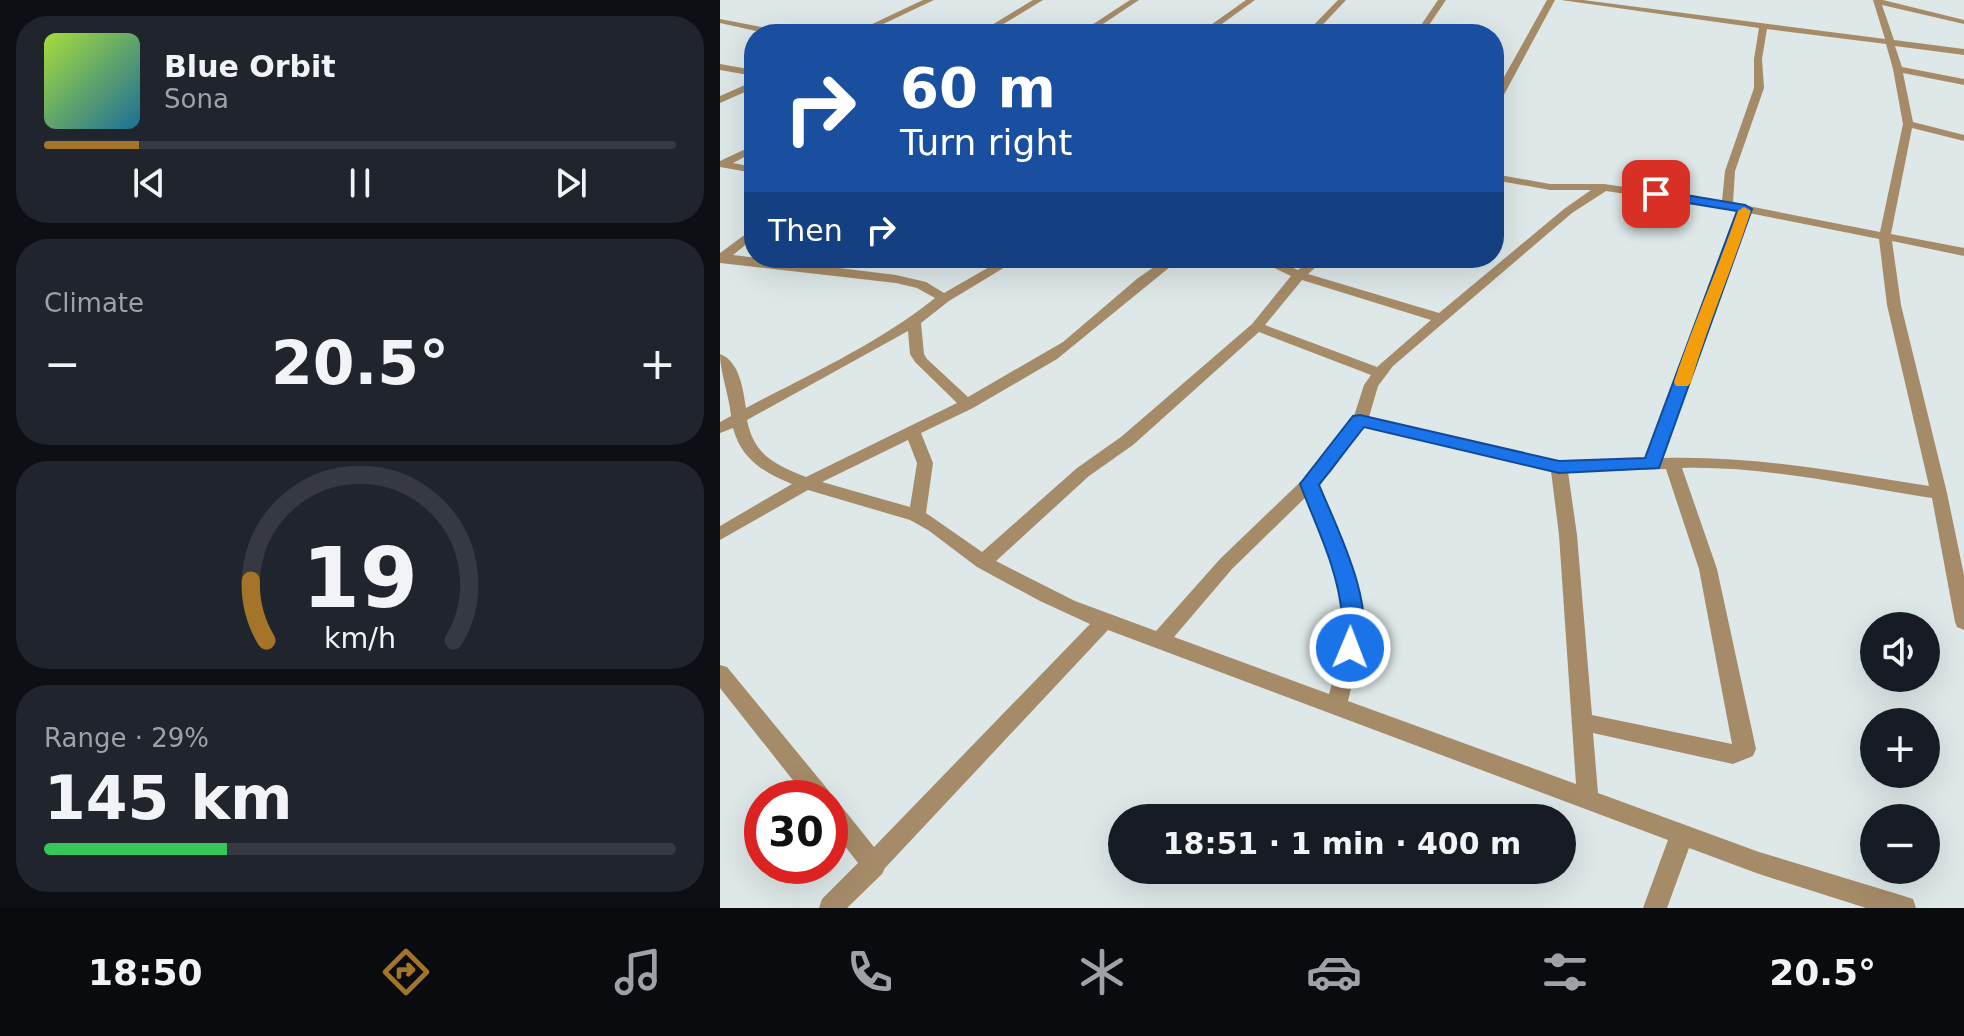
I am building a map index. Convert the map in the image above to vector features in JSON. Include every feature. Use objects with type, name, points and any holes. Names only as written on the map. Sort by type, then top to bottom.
[{"type":"street","points":[[877,24],[930,0]]},
{"type":"street","points":[[998,24],[1039,0]]},
{"type":"street","points":[[1098,24],[1135,0]]},
{"type":"street","points":[[1216,24],[1251,0]]},
{"type":"street","points":[[1319,24],[1342,0]]},
{"type":"street","points":[[1426,24],[1442,0]]},
{"type":"street","points":[[1504,86],[1551,0]]},
{"type":"street","points":[[1565,0],[1964,52]]},
{"type":"street","points":[[1877,0],[1964,22]]},
{"type":"street","points":[[1877,0],[1898,69],[1908,124],[1885,235],[1894,305],[1939,493],[1964,622]]},
{"type":"street","points":[[720,21],[744,26]]},
{"type":"street","points":[[1727,205],[1730,171],[1759,88],[1758,59],[1763,28]]},
{"type":"street","points":[[720,67],[744,71]]},
{"type":"street","points":[[1898,69],[1964,82]]},
{"type":"street","points":[[720,100],[744,89]]},
{"type":"street","points":[[1908,124],[1964,138]]},
{"type":"street","points":[[721,164],[744,153]]},
{"type":"street","points":[[721,164],[744,168]]},
{"type":"street","points":[[1504,179],[1550,187],[1604,187],[1727,205],[1964,252]]},
{"type":"street","points":[[1504,264],[1568,211],[1604,187]]},
{"type":"street","points":[[1580,721],[1714,751],[1733,754],[1745,749],[1708,569],[1662,463],[1745,209]]},
{"type":"street","points":[[721,258],[744,240]]},
{"type":"street","points":[[721,258],[744,261]]},
{"type":"street","points":[[804,268],[896,279],[921,285],[944,298]]},
{"type":"street","points":[[720,428],[914,322],[944,298],[996,268]]},
{"type":"street","points":[[720,534],[808,483],[968,405],[1070,345],[1139,282],[1160,268]]},
{"type":"street","points":[[1283,268],[1440,318]]},
{"type":"street","points":[[983,562],[1083,472],[1127,441],[1257,327],[1308,268]]},
{"type":"street","points":[[1160,640],[1226,564],[1309,484],[1342,447],[1360,420],[1371,385],[1380,373],[1500,268]]},
{"type":"street","points":[[914,322],[917,354],[922,362],[968,405]]},
{"type":"street","points":[[1257,327],[1380,373]]},
{"type":"street","points":[[720,358],[735,382],[740,418],[752,453],[762,462],[808,483],[917,517],[983,562],[1103,623],[1160,640],[1759,863],[1904,908]]},
{"type":"street","points":[[1360,420],[1559,467],[1662,463],[1768,467],[1939,493]]},
{"type":"street","points":[[913,432],[925,463],[917,517]]},
{"type":"street","points":[[1559,467],[1568,535],[1588,801]]},
{"type":"street","points":[[1309,484],[1339,560],[1353,618],[1350,648],[1336,707]]},
{"type":"street","points":[[831,908],[1103,623]]},
{"type":"street","points":[[720,673],[806,780]]},
{"type":"street","points":[[848,832],[874,866]]},
{"type":"street","points":[[1655,908],[1682,834]]},
{"type":"slow traffic","points":[[1682,382],[1744,211]]},
{"type":"route","points":[[1350,648],[1353,618],[1346,586],[1309,484],[1342,447],[1360,420],[1559,467],[1652,464],[1745,209],[1656,194]]}]
